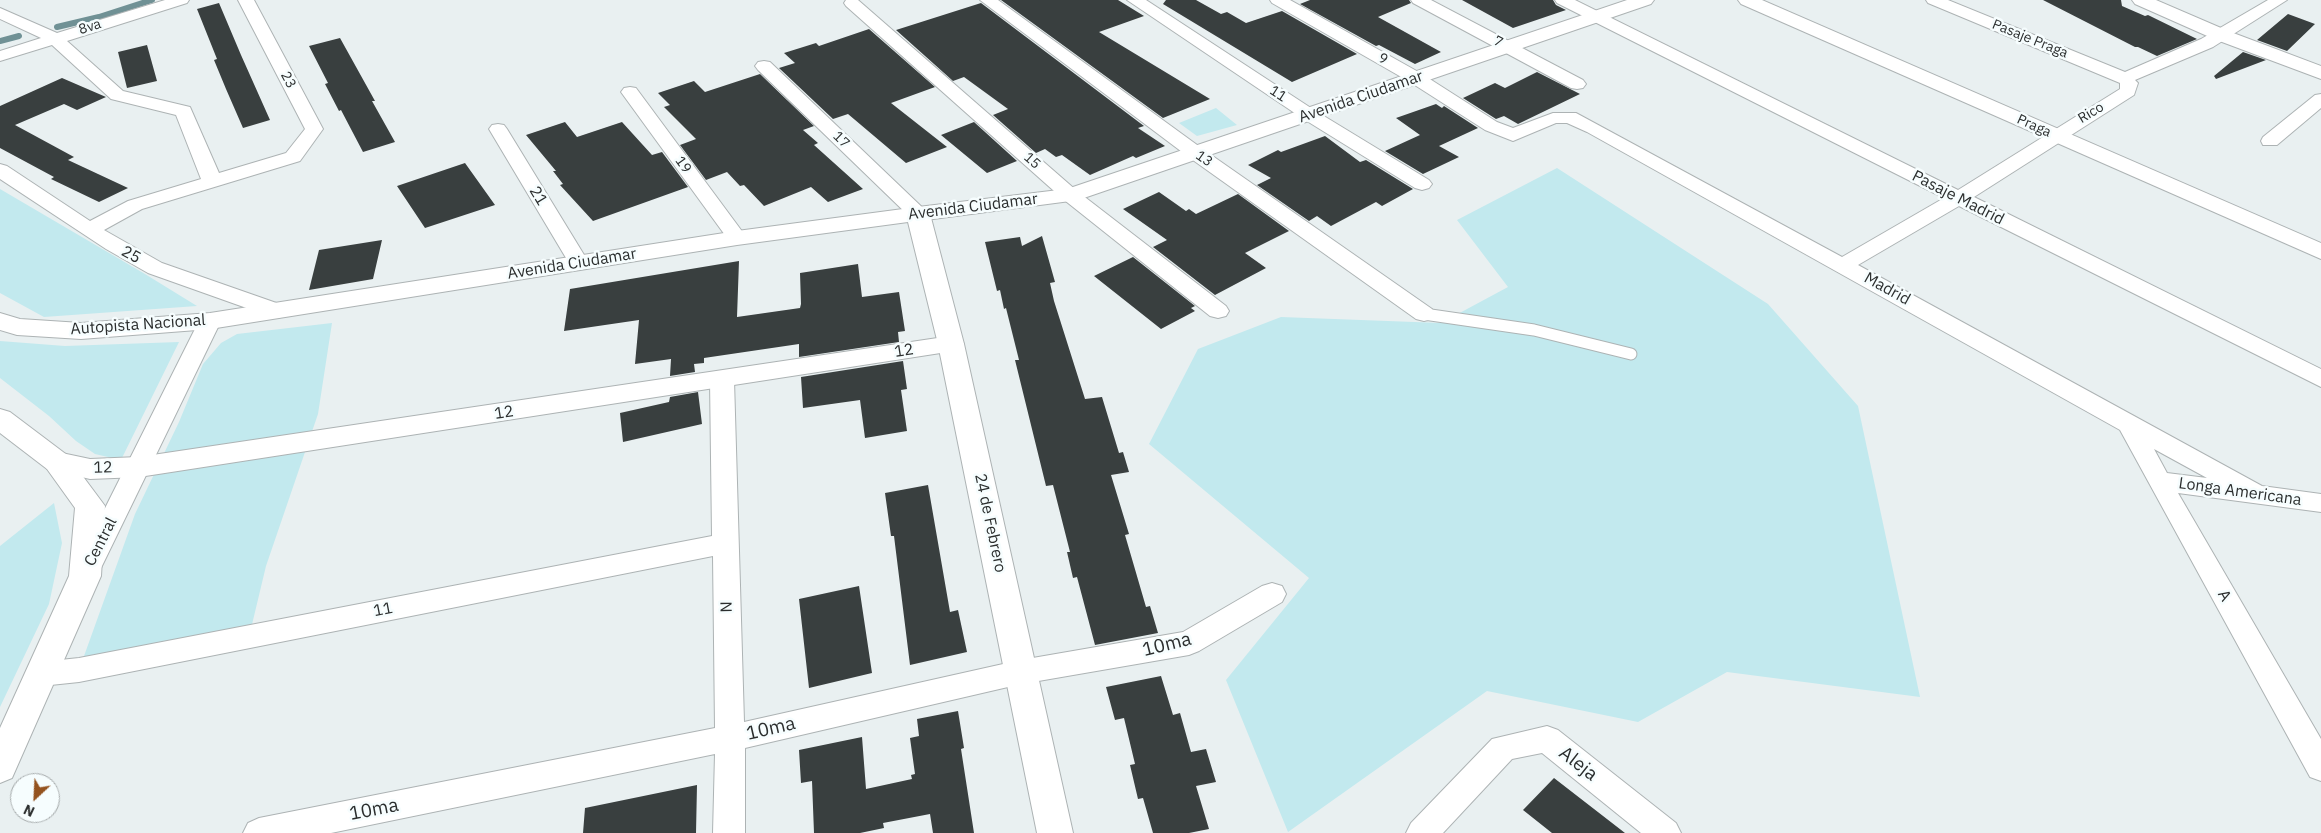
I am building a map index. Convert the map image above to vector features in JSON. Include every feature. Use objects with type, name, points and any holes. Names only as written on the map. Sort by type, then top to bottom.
[{"type":"main road","name":"Avenida Ciudamar","points":[[277,311],[737,238],[1070,195],[1197,154],[1308,114],[1645,0]]},
{"type":"main road","name":"Praga","points":[[1747,0],[2321,252]]},
{"type":"main road","points":[[2141,0],[2221,35],[2321,73]]},
{"type":"main road","name":"24 de Febrero","points":[[918,214],[951,344],[1055,833]]},
{"type":"main road","name":"Autopista Nacional","points":[[0,321],[17,327],[81,331],[210,320],[277,311]]},
{"type":"main road","name":"12","points":[[56,462],[90,469],[139,467],[951,344]]},
{"type":"main road","points":[[0,419],[56,462],[90,506],[84,576]]},
{"type":"main road","name":"Central","points":[[0,767],[84,576]]},
{"type":"street","name":"8va","points":[[0,56],[181,0]]},
{"type":"street","name":"23","points":[[212,182],[293,157],[314,129],[246,0]]},
{"type":"street","name":"13","points":[[988,0],[1197,154],[1424,314]]},
{"type":"street","name":"11","points":[[1135,0],[1308,114],[1422,184]]},
{"type":"street","name":"9","points":[[1278,0],[1416,78],[1491,126],[1513,135]]},
{"type":"street","name":"7","points":[[1419,0],[1577,84]]},
{"type":"street","name":"Pasaje Madrid","points":[[1563,0],[2321,378]]},
{"type":"street","name":"Pasaje Praga","points":[[1934,0],[2125,78]]},
{"type":"street","points":[[2125,78],[2221,35],[2279,0]]},
{"type":"street","name":"15","points":[[857,1],[1070,195],[1218,311]]},
{"type":"street","points":[[0,13],[54,38],[117,95],[184,111],[212,182],[135,205],[90,229]]},
{"type":"street","name":"17","points":[[764,66],[918,214]]},
{"type":"street","name":"Rico","points":[[1843,265],[1958,198],[2055,135],[2128,91],[2130,83],[2125,78]]},
{"type":"street","name":"19","points":[[630,92],[737,238]]},
{"type":"street","points":[[2270,141],[2321,100]]},
{"type":"street","name":"Madrid","points":[[1513,135],[1553,118],[1570,117],[1843,265],[2256,494]]},
{"type":"street","name":"21","points":[[498,129],[579,262]]},
{"type":"street","name":"25","points":[[0,170],[112,245],[155,268],[277,311]]},
{"type":"street","name":"Central","points":[[84,576],[210,320]]},
{"type":"street","name":"N","points":[[722,380],[730,738],[729,833]]},
{"type":"street","name":"A","points":[[2129,424],[2159,481],[2321,767]]},
{"type":"street","name":"Longa Americana","points":[[2159,481],[2256,494],[2316,496]]},
{"type":"street","name":"11","points":[[40,674],[79,670],[726,544]]},
{"type":"street","name":"10ma","points":[[259,833],[730,738],[1021,672],[1189,643],[1272,594]]},
{"type":"street","name":"Aleja","points":[[1422,833],[1503,748],[1547,739],[1665,833]]},
{"type":"lane","points":[[1424,314],[1534,330],[1631,354]]},
{"type":"shaded area","points":[[1216,108],[1237,125],[1197,136],[1179,123]]},
{"type":"shaded area","points":[[1557,168],[1768,304],[1858,406],[1920,697],[1727,672],[1638,722],[1487,691],[1288,832],[1226,680],[1309,578],[1149,444],[1198,349],[1281,317],[1441,323],[1508,287],[1457,220]]},
{"type":"shaded area","points":[[0,189],[197,306],[44,317],[0,293]]},
{"type":"shaded area","points":[[332,323],[318,414],[266,566],[249,637],[79,670],[135,514],[179,422],[203,364],[221,343],[237,334]]},
{"type":"shaded area","points":[[0,341],[65,346],[179,342],[121,460],[95,454],[76,441],[49,416],[0,378]]},
{"type":"shaded area","points":[[54,503],[62,543],[49,604],[0,707],[0,546]]},
{"type":"building","points":[[1001,0],[1118,0],[1144,16],[1099,32],[1210,99],[1163,118]]},
{"type":"building","points":[[1166,0],[1196,0],[1221,14],[1227,12],[1246,23],[1282,11],[1357,54],[1292,82],[1163,4]]},
{"type":"building","points":[[1310,0],[1409,0],[1411,3],[1378,17],[1441,52],[1415,64],[1379,45],[1376,46],[1300,4]]},
{"type":"building","points":[[1462,0],[1553,0],[1556,5],[1566,10],[1513,28]]},
{"type":"building","points":[[2043,0],[2121,0],[2122,6],[2145,16],[2148,15],[2197,39],[2157,56],[2135,47]]},
{"type":"building","points":[[219,3],[270,120],[243,128],[214,60],[217,59],[197,9]]},
{"type":"building","points":[[981,3],[1144,126],[1138,128],[1165,146],[1136,158],[1133,156],[1090,175],[1062,155],[1056,157],[1045,149],[1036,153],[993,115],[1008,109],[964,77],[953,81],[896,30]]},
{"type":"building","points":[[2288,14],[2315,24],[2287,51],[2257,40]]},
{"type":"building","points":[[869,29],[935,87],[891,103],[947,147],[906,163],[848,114],[833,119],[779,68],[795,63],[784,53],[816,43],[819,46]]},
{"type":"building","points":[[340,38],[395,142],[363,152],[341,110],[339,111],[325,84],[328,83],[309,46]]},
{"type":"building","points":[[147,45],[157,81],[127,88],[118,52]]},
{"type":"building","points":[[2243,52],[2266,60],[2216,79],[2214,76]]},
{"type":"building","points":[[1537,72],[1580,94],[1518,124],[1504,116],[1496,119],[1463,98],[1495,83],[1505,88]]},
{"type":"building","points":[[760,74],[814,126],[803,130],[818,143],[814,145],[863,189],[828,202],[811,187],[764,206],[744,185],[740,186],[727,172],[706,180],[680,145],[696,139],[664,107],[670,105],[658,93],[694,81],[705,92]]},
{"type":"building","points":[[62,78],[106,97],[77,110],[64,104],[15,125],[74,157],[68,160],[128,188],[99,202],[51,179],[54,177],[0,148],[0,106]]},
{"type":"building","points":[[1436,104],[1442,108],[1444,106],[1478,128],[1439,146],[1459,157],[1423,174],[1385,151],[1420,135],[1396,118]]},
{"type":"building","points":[[565,122],[577,137],[622,122],[652,155],[662,152],[688,187],[593,221],[560,185],[563,184],[553,171],[556,171],[526,135]]},
{"type":"building","points":[[974,122],[1017,161],[987,173],[941,135]]},
{"type":"building","points":[[1325,136],[1360,162],[1366,160],[1413,189],[1382,206],[1376,202],[1331,226],[1317,216],[1309,221],[1257,185],[1271,178],[1248,165],[1278,150],[1281,152]]},
{"type":"building","points":[[465,163],[495,205],[425,228],[397,186]]},
{"type":"building","points":[[1159,192],[1186,211],[1189,209],[1196,214],[1238,194],[1289,231],[1245,253],[1266,268],[1215,295],[1153,247],[1167,240],[1123,209]]},
{"type":"building","points":[[1042,236],[1055,282],[1050,283],[1054,301],[1085,399],[1102,397],[1119,453],[1123,452],[1129,472],[1111,475],[1129,534],[1125,535],[1146,607],[1150,606],[1158,633],[1095,645],[1077,577],[1073,578],[1067,552],[1070,552],[1053,485],[1046,486],[1015,360],[1019,360],[1006,308],[1004,309],[1000,290],[997,291],[985,242],[1020,237],[1022,246]]},
{"type":"building","points":[[382,240],[373,279],[309,290],[319,250]]},
{"type":"building","points":[[1133,257],[1195,306],[1191,308],[1195,311],[1161,329],[1094,276]]},
{"type":"building","points":[[739,261],[737,317],[800,308],[800,273],[858,264],[862,297],[899,292],[905,331],[898,332],[899,342],[799,357],[799,344],[704,358],[704,363],[694,364],[695,372],[670,376],[671,359],[635,364],[639,320],[564,331],[570,289]]},
{"type":"building","points":[[903,361],[907,389],[901,390],[907,431],[865,438],[860,400],[803,408],[801,377]]},
{"type":"building","points":[[698,392],[702,424],[623,442],[620,413],[669,402],[670,397]]},
{"type":"building","points":[[928,485],[950,612],[958,610],[967,652],[910,665],[894,536],[891,536],[885,493]]},
{"type":"building","points":[[859,586],[872,673],[809,688],[799,599]]},
{"type":"building","points":[[1161,676],[1173,715],[1180,713],[1191,752],[1206,749],[1216,782],[1196,786],[1209,829],[1189,833],[1153,833],[1143,798],[1138,799],[1130,765],[1135,764],[1124,718],[1115,720],[1106,687]]},
{"type":"building","points":[[958,711],[964,748],[961,749],[974,833],[933,833],[930,814],[883,823],[884,828],[860,833],[814,833],[812,781],[801,783],[799,750],[862,737],[866,789],[912,779],[911,775],[915,774],[910,738],[919,736],[917,719]]},
{"type":"building","points":[[1554,778],[1625,833],[1552,833],[1523,810]]},
{"type":"building","points":[[697,785],[696,833],[583,833],[585,808]]},
{"type":"waterway","points":[[57,27],[99,17],[152,0]]},
{"type":"waterway","points":[[0,41],[19,36]]}]
